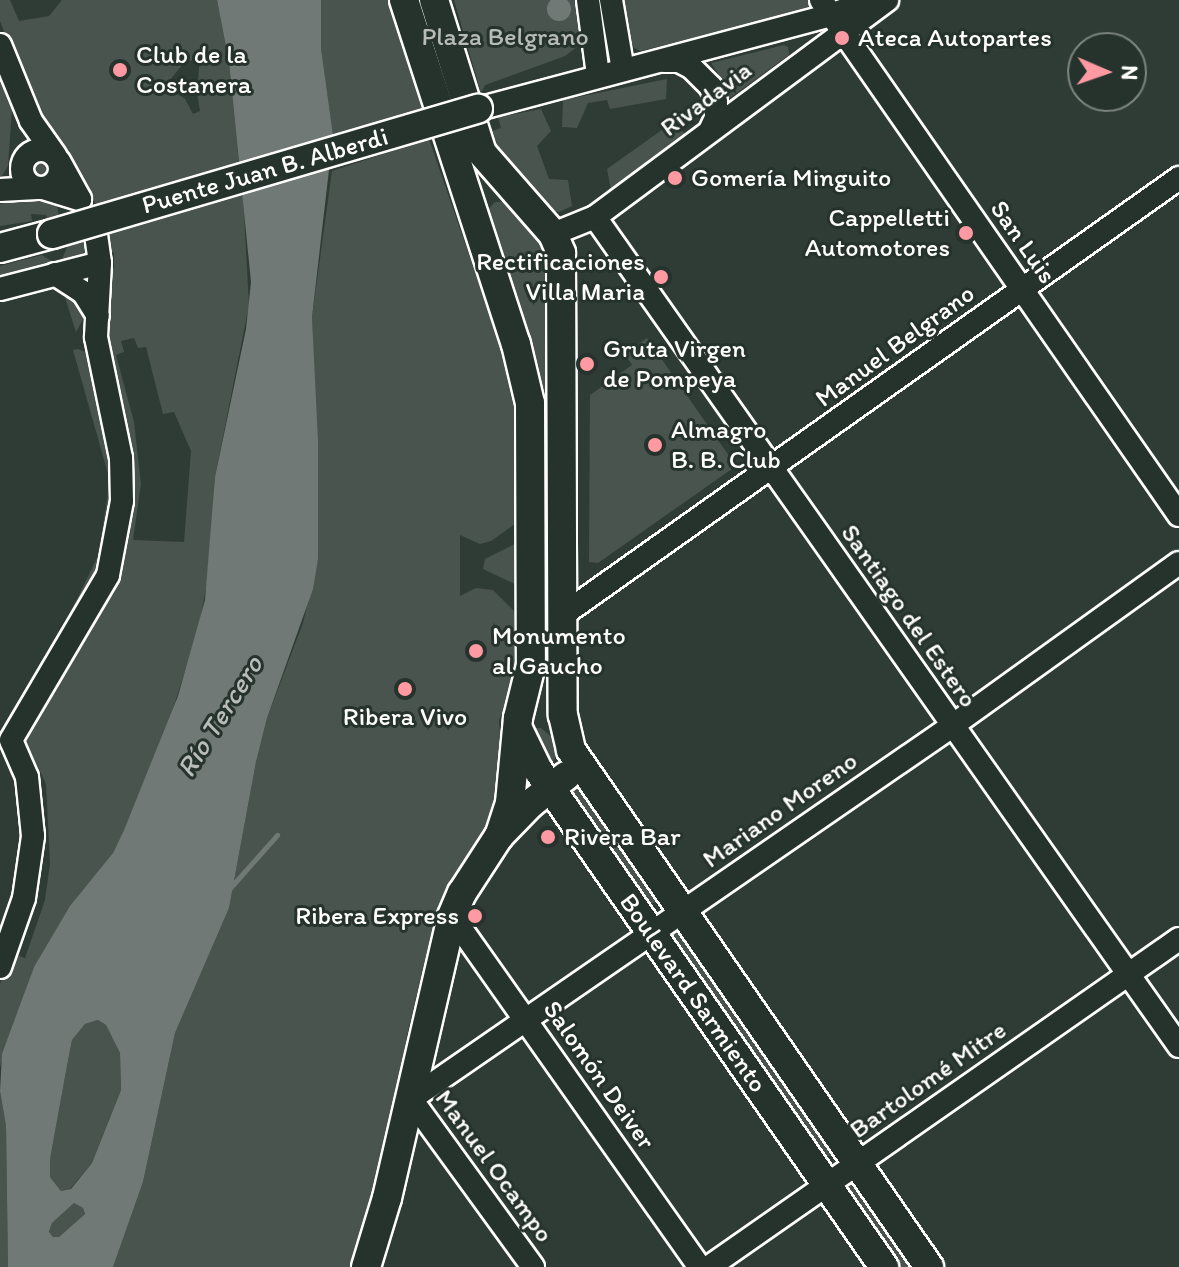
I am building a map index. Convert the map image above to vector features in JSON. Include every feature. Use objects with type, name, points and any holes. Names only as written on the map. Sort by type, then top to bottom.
[{"type":"main road","points":[[404,0],[527,386],[533,547],[531,665],[519,721],[510,803],[499,836]]},
{"type":"main road","points":[[434,0],[475,139],[490,165],[553,234],[562,266],[566,732]]},
{"type":"main road","name":"Puente Juan B. Alberdi","points":[[2,247],[478,109]]},
{"type":"main road","points":[[472,216],[479,199],[490,191],[518,194]]},
{"type":"main road","points":[[533,547],[565,546]]},
{"type":"main road","points":[[519,721],[551,718],[566,732]]},
{"type":"main road","name":"Boulevard Sarmiento","points":[[519,721],[530,757],[884,1267]]},
{"type":"main road","name":"Boulevard Sarmiento","points":[[566,732],[580,766],[929,1267]]},
{"type":"main road","points":[[366,1267],[387,1198],[452,916],[462,893],[499,836],[551,787],[580,766]]},
{"type":"street","points":[[588,0],[598,75]]},
{"type":"street","points":[[611,0],[623,70]]},
{"type":"street","points":[[478,109],[832,16],[870,0]]},
{"type":"street","name":"Rivadavia","points":[[553,234],[595,217],[710,131],[832,16],[887,0]]},
{"type":"street","name":"San Luis","points":[[832,16],[1179,515]]},
{"type":"street","points":[[0,45],[31,121],[84,204],[25,180],[24,161],[31,121]]},
{"type":"street","points":[[659,60],[679,61],[691,67],[711,87],[716,102],[716,118],[710,131]]},
{"type":"street","points":[[0,189],[24,161],[41,149],[57,158]]},
{"type":"street","points":[[0,189],[40,188],[58,179],[57,158]]},
{"type":"street","name":"Manuel Belgrano","points":[[564,614],[1179,178]]},
{"type":"street","name":"Santiago del Estero","points":[[595,217],[1179,1046]]},
{"type":"street","points":[[0,967],[24,898],[33,836],[27,777],[5,735],[102,586],[111,564],[122,473],[98,359],[100,263],[96,236]]},
{"type":"street","points":[[0,289],[100,263]]},
{"type":"street","points":[[55,274],[83,292],[98,316]]},
{"type":"street","name":"Mariano Moreno","points":[[411,1099],[524,1017],[952,726],[1179,563]]},
{"type":"street","name":"Salomón Deiver","points":[[452,916],[700,1267]]},
{"type":"street","name":"Bartolomé Mitre","points":[[709,1267],[1179,939]]},
{"type":"street","name":"Manuel Ocampo","points":[[411,1099],[533,1267]]},
{"type":"green space","points":[[0,0],[10,0],[19,21],[49,16],[62,0],[217,0],[229,62],[239,164],[97,206],[36,112],[0,21]],"holes":[[[200,56],[197,93],[200,111],[193,114],[185,99],[165,86],[182,65]]]},
{"type":"green space","points":[[321,0],[391,0],[422,110],[333,136],[321,48]]},
{"type":"green space","name":"Plaza Belgrano","points":[[454,0],[575,0],[581,44],[565,56],[485,85],[481,93]]},
{"type":"green space","points":[[619,0],[809,0],[810,4],[804,12],[640,51],[628,44]]},
{"type":"green space","points":[[784,45],[788,47],[789,55],[727,100],[726,85],[711,63]]},
{"type":"green space","points":[[0,65],[12,109],[8,166],[0,179]]},
{"type":"green space","points":[[667,79],[666,99],[610,109],[607,100],[588,103],[577,128],[562,127],[563,100]]},
{"type":"green space","points":[[541,109],[551,131],[537,146],[549,179],[568,180],[572,206],[559,212],[548,209],[496,148],[489,132],[501,128],[498,117]]},
{"type":"green space","points":[[673,122],[686,135],[611,190],[607,169]]},
{"type":"green space","points":[[429,139],[505,359],[515,402],[519,521],[491,541],[480,544],[460,535],[460,596],[476,588],[493,590],[517,614],[522,644],[514,686],[499,720],[503,783],[491,820],[445,893],[435,919],[407,1035],[391,1131],[354,1267],[113,1267],[143,1182],[175,1033],[229,908],[267,718],[303,623],[318,559],[312,317],[332,171]]},
{"type":"green space","points":[[42,154],[56,170],[50,181],[29,179],[26,168],[31,157]]},
{"type":"green space","points":[[243,195],[249,305],[215,477],[209,572],[198,631],[167,727],[113,853],[34,967],[0,1067],[0,984],[11,953],[25,958],[45,900],[50,864],[46,784],[24,737],[116,573],[106,350],[110,270],[114,268],[114,253],[109,250],[108,233]],"holes":[[[134,338],[138,348],[146,347],[163,414],[174,412],[191,451],[184,542],[133,540],[141,484],[134,422],[116,355],[124,352],[121,341]]]},
{"type":"green space","points":[[32,196],[56,200],[59,217],[48,221],[46,215],[31,214],[32,221],[0,226],[0,204]]},
{"type":"green space","points":[[508,201],[549,246],[549,539],[545,535],[542,398],[485,213],[495,202]]},
{"type":"green space","points":[[88,239],[86,257],[60,264],[68,245]]},
{"type":"green space","points":[[42,255],[57,265],[0,281],[0,266]]},
{"type":"green space","points":[[60,282],[86,314],[76,332]]},
{"type":"green space","name":"Almagro B. B. Club","points":[[647,338],[736,466],[598,563],[589,562],[590,395],[632,365],[625,354]]},
{"type":"green space","points":[[73,350],[88,353],[117,480],[97,575],[65,635],[61,632],[98,556],[110,481]]},
{"type":"green space","points":[[521,541],[521,587],[483,569],[485,559]]},
{"type":"green space","points":[[531,728],[541,728],[553,738],[557,754],[553,762],[549,763]]},
{"type":"green space","points":[[577,781],[657,896],[654,903],[647,904],[567,791]]},
{"type":"green space","points":[[680,930],[834,1152],[831,1156],[824,1157],[670,937],[673,931]]},
{"type":"green space","points":[[98,1020],[106,1025],[120,1053],[121,1090],[92,1163],[70,1189],[61,1191],[50,1177],[50,1159],[72,1040],[85,1024]]},
{"type":"green space","points":[[0,1091],[6,1126],[8,1267],[0,1267]]},
{"type":"green space","points":[[854,1180],[917,1267],[899,1267],[846,1191],[847,1184]]},
{"type":"green space","points":[[74,1203],[83,1208],[85,1214],[59,1237],[53,1237],[49,1233],[52,1223]]},
{"type":"water","points":[[559,-3],[570,4],[571,9],[564,20],[559,21],[548,14],[547,9],[554,-2]]},
{"type":"water","name":"Río Tercero","points":[[217,0],[321,0],[321,48],[333,135],[312,317],[318,442],[318,559],[313,589],[267,718],[229,908],[175,1033],[143,1182],[113,1267],[8,1267],[6,1126],[0,1091],[2,1054],[34,967],[70,906],[113,853],[124,830],[178,696],[205,600],[215,477],[246,329],[251,282],[229,62]],"holes":[[[98,1020],[106,1025],[120,1053],[121,1090],[92,1163],[71,1189],[61,1191],[50,1177],[50,1159],[72,1040],[85,1024]],[[74,1203],[83,1208],[85,1214],[59,1237],[53,1237],[49,1232],[52,1223]]]},
{"type":"waterway","points":[[230,888],[277,835]]},
{"type":"place","name":"Ateca Autopartes","points":[[842,38]]},
{"type":"place","name":"Club de la Costanera","points":[[120,70]]},
{"type":"place","name":"Gomería Minguito","points":[[675,178]]},
{"type":"place","name":"Cappelletti Automotores","points":[[966,233]]},
{"type":"place","name":"Rectificaciones Villa Maria","points":[[661,277]]},
{"type":"place","name":"Gruta Virgen de Pompeya","points":[[587,364]]},
{"type":"place","name":"Almagro B. B. Club","points":[[655,445]]},
{"type":"place","name":"Monumento al Gaucho","points":[[476,651]]},
{"type":"place","name":"Ribera Vivo","points":[[405,689]]},
{"type":"place","name":"Rivera Bar","points":[[548,837]]},
{"type":"place","name":"Ribera Express","points":[[475,916]]}]
